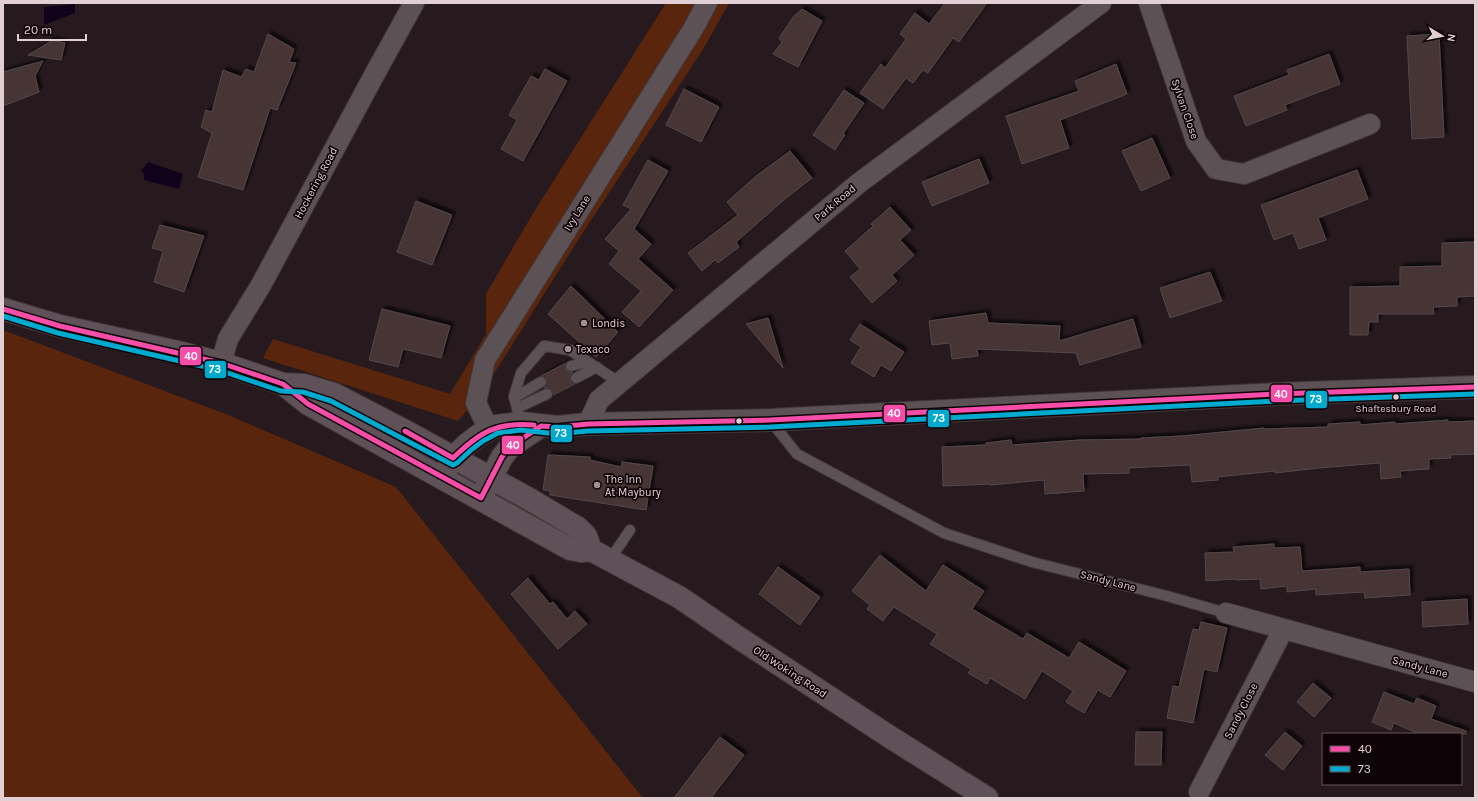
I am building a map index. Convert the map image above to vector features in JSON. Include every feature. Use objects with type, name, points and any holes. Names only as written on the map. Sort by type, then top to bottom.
[{"type":"main road","name":"Old Woking Road","points":[[3,309],[60,326],[221,363],[283,384],[304,385],[334,394],[400,428],[531,500],[578,528],[586,536],[600,556]]},
{"type":"main road","name":"Old Woking Road","points":[[283,384],[308,404],[481,498],[570,549],[600,556],[678,597],[890,737],[987,798]]},
{"type":"street","name":"Hockering Road","points":[[221,363],[228,339],[261,285],[414,3]]},
{"type":"street","name":"Ivy Lane","points":[[489,430],[476,403],[485,360],[693,29],[707,3]]},
{"type":"street","name":"Park Road","points":[[588,424],[599,400],[859,183],[1101,3]]},
{"type":"street","name":"Sylvan Close","points":[[1149,3],[1196,141],[1216,169],[1244,174],[1370,124]]},
{"type":"street","points":[[442,477],[453,458],[466,445],[496,426],[526,424],[557,427],[588,424],[770,420],[1276,394],[1475,387]]},
{"type":"street","points":[[481,498],[502,457],[526,424]]},
{"type":"street","name":"Sandy Lane","points":[[1226,613],[1475,682]]},
{"type":"street","name":"Sandy Close","points":[[1199,792],[1283,630]]},
{"type":"lane","points":[[526,424],[514,398],[521,373],[544,346],[570,350],[620,382]]},
{"type":"lane","points":[[571,366],[592,364]]},
{"type":"lane","points":[[576,378],[592,364]]},
{"type":"lane","points":[[514,398],[541,382]]},
{"type":"lane","points":[[526,424],[547,394]]},
{"type":"lane","name":"Sandy Lane","points":[[770,420],[797,454],[944,533],[1032,562],[1167,596],[1226,613]]},
{"type":"lane","points":[[600,556],[630,530]]},
{"type":"shaded area","points":[[70,3],[75,3],[75,13],[44,25],[44,7],[69,5]]},
{"type":"shaded area","points":[[666,3],[729,3],[705,46],[573,248],[485,388],[458,421],[263,358],[273,339],[450,394],[486,334],[486,294],[532,215]]},
{"type":"shaded area","points":[[148,162],[183,174],[179,189],[144,180],[144,174],[141,170]]},
{"type":"shaded area","points":[[3,330],[226,414],[396,487],[643,798],[3,798]]},
{"type":"building","points":[[945,3],[987,3],[959,42],[953,38],[928,73],[923,70],[913,83],[906,78],[883,109],[860,93],[881,64],[885,68],[906,39],[900,34],[915,13],[929,24]]},
{"type":"building","points":[[802,9],[822,21],[798,67],[773,54],[782,42],[779,38],[794,16]]},
{"type":"building","points":[[268,34],[294,49],[289,62],[296,63],[277,110],[270,108],[243,190],[198,177],[212,133],[201,127],[206,110],[212,112],[223,70],[241,77],[246,69],[254,72]]},
{"type":"building","points":[[1439,34],[1444,137],[1412,139],[1407,36]]},
{"type":"building","points":[[53,40],[65,43],[61,60],[28,55]]},
{"type":"building","points":[[1329,54],[1340,84],[1285,105],[1287,110],[1246,126],[1234,96],[1289,75],[1287,70]]},
{"type":"building","points":[[43,61],[35,76],[39,92],[3,106],[3,72]]},
{"type":"building","points":[[1116,64],[1127,94],[1060,120],[1069,148],[1022,164],[1006,116],[1079,91],[1075,81]]},
{"type":"building","points":[[545,69],[567,81],[523,161],[501,149],[517,120],[509,115],[531,76],[539,80]]},
{"type":"building","points":[[684,89],[719,107],[701,142],[666,125]]},
{"type":"building","points":[[844,90],[864,103],[843,134],[845,135],[835,150],[813,135]]},
{"type":"building","points":[[1152,138],[1170,178],[1141,191],[1122,151]]},
{"type":"building","points":[[790,151],[812,178],[785,199],[736,242],[739,247],[718,263],[715,260],[702,271],[688,253],[738,215],[727,202],[756,176]]},
{"type":"building","points":[[979,159],[989,183],[932,206],[922,182]]},
{"type":"building","points":[[648,160],[668,171],[634,229],[651,244],[638,259],[673,290],[639,327],[622,312],[641,291],[609,264],[619,251],[605,239],[631,209],[623,205]]},
{"type":"building","points":[[1357,170],[1368,199],[1318,218],[1326,240],[1299,249],[1293,233],[1274,240],[1261,205]]},
{"type":"building","points":[[416,201],[452,215],[432,265],[397,252]]},
{"type":"building","points":[[890,207],[911,230],[900,240],[914,255],[892,275],[897,281],[872,303],[850,277],[860,269],[845,251],[873,226],[871,224]]},
{"type":"building","points":[[160,225],[204,236],[184,292],[154,282],[163,251],[152,248]]},
{"type":"building","points":[[1475,242],[1475,296],[1457,297],[1457,306],[1433,307],[1434,314],[1378,314],[1378,322],[1369,322],[1368,335],[1350,335],[1350,287],[1400,286],[1400,267],[1442,266],[1442,243]]},
{"type":"building","points":[[1210,272],[1222,301],[1170,318],[1160,288]]},
{"type":"building","name":"Londis","points":[[571,286],[618,332],[596,357],[548,314]]},
{"type":"building","points":[[382,309],[450,326],[441,358],[403,349],[398,367],[369,360]]},
{"type":"building","points":[[986,313],[988,323],[1060,326],[1059,341],[1133,319],[1141,347],[1080,365],[1076,353],[977,349],[978,356],[952,359],[950,343],[932,345],[929,321]]},
{"type":"building","points":[[768,318],[783,368],[746,324]]},
{"type":"building","points":[[860,324],[904,352],[891,371],[881,365],[874,377],[851,363],[861,347],[850,340]]},
{"type":"building","points":[[566,363],[566,370],[573,372],[570,375],[570,381],[575,384],[553,395],[551,389],[544,388],[547,382],[544,377],[541,376]]},
{"type":"building","points":[[1448,420],[1448,422],[1475,421],[1475,454],[1450,455],[1451,458],[1429,459],[1429,469],[1400,471],[1401,477],[1381,479],[1380,463],[1275,473],[1275,471],[1218,477],[1218,480],[1192,482],[1190,465],[1129,468],[1129,473],[1083,474],[1084,491],[1045,494],[1044,480],[990,485],[943,486],[942,447],[986,445],[986,443],[1011,440],[1012,445],[1080,440],[1141,439],[1264,428],[1328,427],[1328,424],[1360,422],[1360,425]]},
{"type":"building","name":"The Inn At Maybury","points":[[548,455],[590,457],[590,460],[621,467],[622,462],[653,466],[646,510],[550,495],[550,491],[543,490]]},
{"type":"building","points":[[1274,544],[1274,548],[1300,547],[1302,571],[1360,567],[1360,572],[1409,569],[1410,595],[1365,598],[1364,592],[1316,595],[1316,589],[1287,592],[1287,586],[1261,589],[1260,579],[1206,581],[1205,553],[1234,552],[1233,547]]},
{"type":"building","points":[[880,555],[926,591],[943,565],[984,591],[972,609],[1023,639],[1027,633],[1069,658],[1079,642],[1126,671],[1110,697],[1098,690],[1084,713],[1066,702],[1073,691],[1042,671],[1025,699],[990,678],[987,684],[968,673],[971,669],[930,644],[937,634],[894,607],[883,621],[867,609],[870,605],[852,591]]},
{"type":"building","points":[[778,567],[820,597],[800,625],[759,594]]},
{"type":"building","points":[[528,578],[550,604],[553,602],[567,619],[575,611],[587,624],[558,649],[511,594]]},
{"type":"building","points":[[1467,599],[1468,624],[1423,627],[1422,602]]},
{"type":"building","points":[[1201,622],[1227,628],[1217,672],[1204,669],[1193,723],[1167,718],[1173,686],[1179,687],[1193,629],[1199,630]]},
{"type":"building","points":[[1313,683],[1331,698],[1314,717],[1297,702]]},
{"type":"building","points":[[1384,692],[1414,704],[1417,698],[1436,706],[1431,719],[1466,731],[1466,734],[1417,733],[1394,723],[1391,730],[1372,722]]},
{"type":"building","points":[[1136,732],[1162,732],[1161,765],[1135,765]]},
{"type":"building","points":[[1285,732],[1302,746],[1283,770],[1265,755]]},
{"type":"building","points":[[720,737],[744,755],[711,798],[674,798]]},
{"type":"transit line","name":"40","points":[[3,309],[60,326],[221,363],[283,384],[308,404],[481,498],[502,457],[510,447],[541,426],[557,427],[588,424],[770,420],[1276,394],[1475,387]]},
{"type":"transit line","name":"73","points":[[3,316],[58,333],[219,370],[281,391],[303,392],[331,401],[453,465],[483,441],[498,433],[521,430],[557,434],[588,431],[770,427],[1276,401],[1475,394]]},
{"type":"transit line","name":"40","points":[[405,431],[453,458],[472,441],[489,431],[509,425],[534,425]]},
{"type":"place","name":"Londis","points":[[584,323]]},
{"type":"place","name":"Texaco","points":[[568,349]]},
{"type":"place","name":"Shaftesbury Road","points":[[1396,397]]},
{"type":"place","name":"The Inn At Maybury","points":[[597,485]]}]
